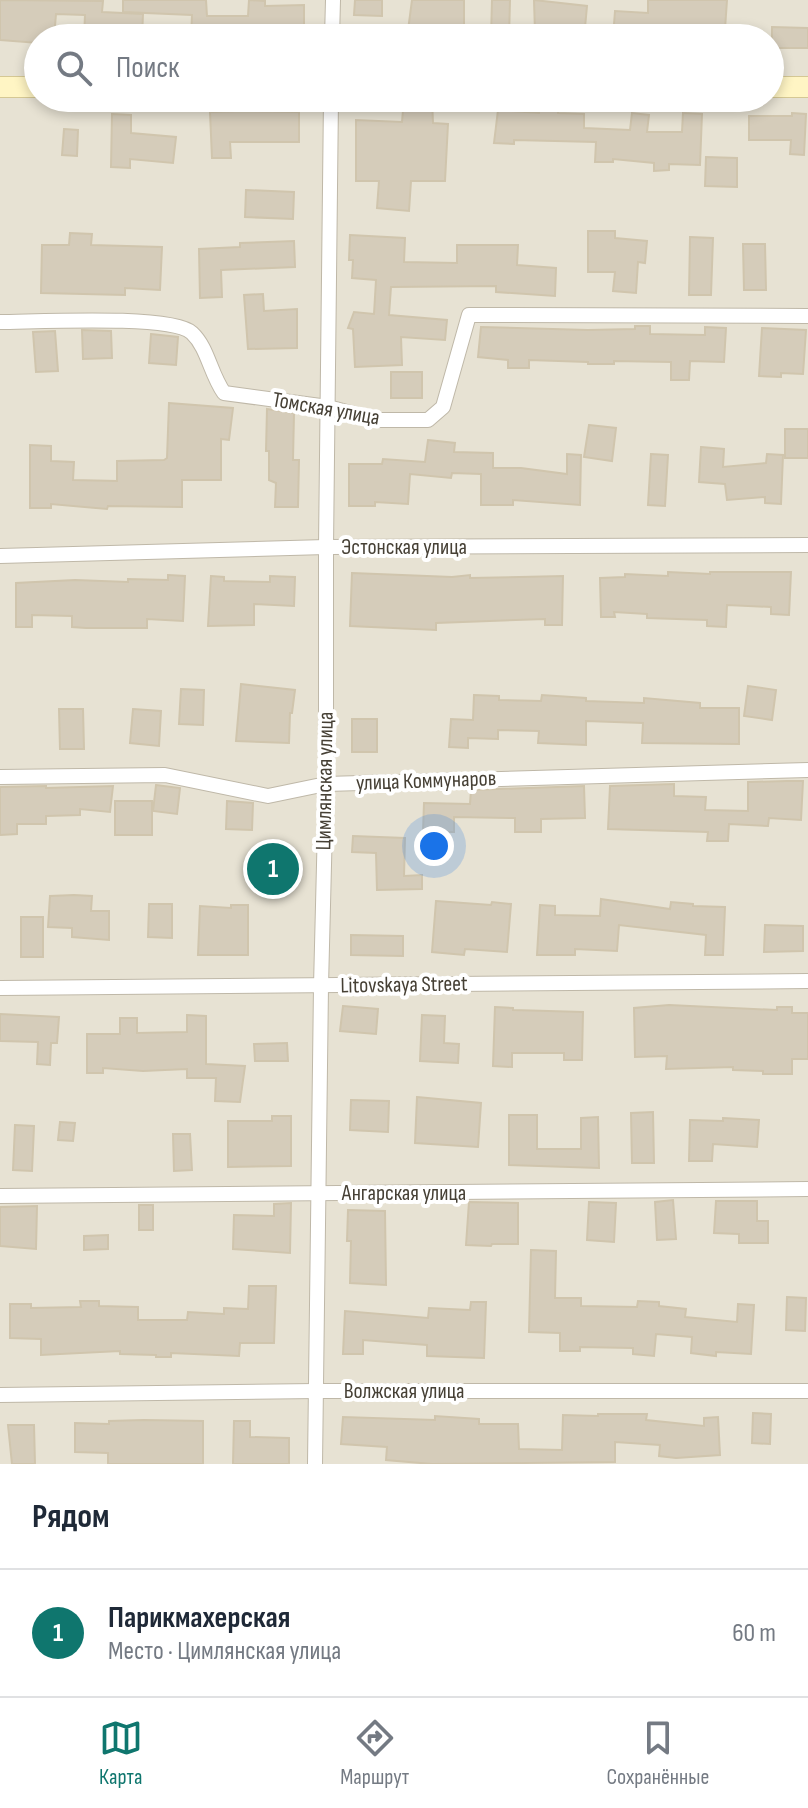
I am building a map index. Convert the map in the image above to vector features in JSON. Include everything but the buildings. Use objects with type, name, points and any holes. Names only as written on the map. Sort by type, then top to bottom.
[{"type":"main road","points":[[0,87],[24,87]]},
{"type":"main road","points":[[784,87],[808,87]]},
{"type":"street","points":[[332,24],[333,0]]},
{"type":"street","name":"Цимлянская улица","points":[[315,1464],[326,784],[331,112]]},
{"type":"street","name":"Томская улица","points":[[0,322],[147,323],[189,330],[204,346],[212,375],[224,393],[328,407],[376,420],[428,420],[443,407],[469,315],[808,316]]},
{"type":"street","name":"Эстонская улица","points":[[0,556],[326,547],[808,545]]},
{"type":"street","name":"улица Коммунаров","points":[[0,777],[165,775],[268,796],[326,784],[808,770]]},
{"type":"street","name":"Litovskaya Street","points":[[0,988],[808,981]]},
{"type":"street","name":"Ангарская улица","points":[[0,1196],[808,1189]]},
{"type":"street","name":"Волжская улица","points":[[0,1395],[316,1391],[808,1391]]},
{"type":"shaded area","points":[[0,0],[808,0],[808,1464],[0,1464]]},
{"type":"place","name":"Парикмахерская","points":[[273,869]]}]
